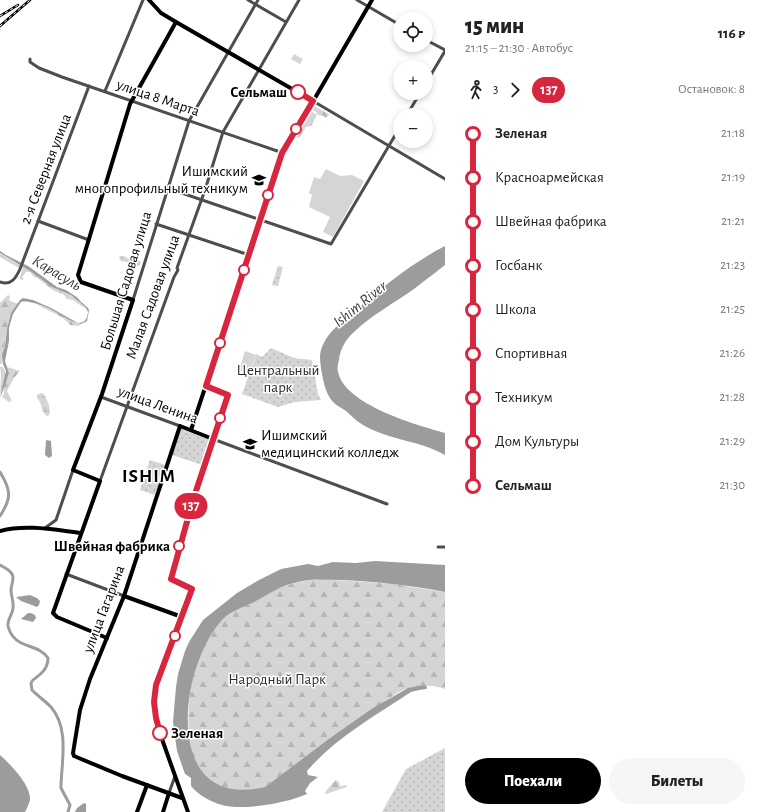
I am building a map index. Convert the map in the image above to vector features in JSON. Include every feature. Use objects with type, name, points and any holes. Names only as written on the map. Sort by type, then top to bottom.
[{"type":"main road","points":[[149,0],[161,13],[313,101]]},
{"type":"main road","points":[[191,430],[282,153],[372,0]]},
{"type":"main road","points":[[133,300],[81,282],[78,275],[131,100],[176,22]]},
{"type":"main road","name":"Большая Садовая улица","points":[[73,470],[101,397],[133,300]]},
{"type":"main road","points":[[188,812],[156,718],[154,702],[156,685],[192,589],[171,579],[189,513],[228,395],[206,386]]},
{"type":"main road","name":"улица Ленина","points":[[180,426],[213,439]]},
{"type":"main road","name":"улица Гагарина","points":[[147,785],[74,756],[73,753],[79,712],[90,679],[124,596],[180,426]]},
{"type":"main road","points":[[73,470],[100,481]]},
{"type":"main road","name":"Малая Садовая улица","points":[[100,481],[53,613],[57,617],[107,638]]},
{"type":"main road","points":[[0,531],[11,528],[45,528],[81,532]]},
{"type":"main road","points":[[124,596],[182,617]]},
{"type":"main road","points":[[136,812],[147,785],[182,798]]},
{"type":"main road","points":[[175,795],[179,793],[179,788]]},
{"type":"main road","points":[[163,812],[169,793]]},
{"type":"street","points":[[105,91],[143,0]]},
{"type":"street","points":[[248,0],[286,22]]},
{"type":"street","name":"Большая Садовая улица","points":[[133,300],[189,121],[258,0]]},
{"type":"street","name":"Малая Садовая улица","points":[[100,481],[126,406],[174,277],[178,270],[177,268],[202,200],[223,132],[299,0]]},
{"type":"street","points":[[357,0],[393,21]]},
{"type":"street","points":[[433,44],[445,51],[433,71]]},
{"type":"street","name":"улица 8 Марта","points":[[30,59],[30,62],[39,68],[282,153]]},
{"type":"street","name":"2-я Северная улица","points":[[0,282],[7,284],[12,281],[20,269],[89,86]]},
{"type":"street","points":[[313,101],[445,179]]},
{"type":"street","points":[[168,188],[331,244],[393,139]]},
{"type":"street","points":[[38,221],[89,240]]},
{"type":"street","points":[[156,224],[188,236],[249,255]]},
{"type":"street","name":"улица Ленина","points":[[101,397],[180,426]]},
{"type":"street","name":"улица Ленина","points":[[213,439],[387,504]]},
{"type":"street","name":"Большая Садовая улица","points":[[45,528],[56,520],[73,470]]},
{"type":"street","points":[[438,547],[445,547]]},
{"type":"street","points":[[66,574],[124,596]]},
{"type":"street","points":[[169,793],[175,776]]},
{"type":"green space","points":[[294,54],[303,59],[300,64],[291,59]]},
{"type":"green space","points":[[314,106],[329,114],[328,116],[325,118],[324,116],[318,115],[312,110]]},
{"type":"green space","points":[[311,111],[317,115],[311,126],[306,127],[299,138],[297,137]]},
{"type":"green space","points":[[326,169],[340,176],[352,175],[364,181],[333,237],[323,232],[330,217],[309,207],[312,195],[309,193],[314,177],[320,179]]},
{"type":"green space","points":[[0,253],[20,265],[19,268],[0,257]]},
{"type":"green space","points":[[120,256],[124,256],[130,260],[139,260],[141,263],[137,266],[129,262],[121,261],[119,258]]},
{"type":"green space","points":[[23,266],[52,287],[71,295],[87,310],[73,300],[67,299],[63,294],[54,291],[33,276],[30,272],[26,272],[23,276],[23,280],[21,280],[20,277]]},
{"type":"green space","points":[[278,266],[283,267],[278,286],[272,285]]},
{"type":"green space","points":[[8,295],[10,296],[9,300],[19,303],[11,313],[2,364],[0,364],[0,303]]},
{"type":"green space","points":[[35,303],[48,307],[70,320],[81,324],[79,326],[70,325],[63,318]]},
{"type":"green space","name":"Центральный парк","points":[[271,348],[294,358],[312,360],[318,394],[321,400],[295,402],[278,407],[242,394],[249,375],[251,375],[256,354],[262,357]]},
{"type":"green space","points":[[245,351],[256,355],[250,373],[239,370]]},
{"type":"green space","points":[[0,367],[3,367],[5,370],[5,381],[0,395],[1,374]]},
{"type":"green space","points":[[7,367],[20,371],[14,378],[7,391],[12,401],[9,402],[2,397],[9,373]]},
{"type":"green space","points":[[41,393],[44,394],[49,405],[50,414],[47,416],[43,412],[37,398],[37,395]]},
{"type":"green space","points":[[181,429],[211,440],[202,465],[172,455]]},
{"type":"green space","points":[[150,460],[165,465],[155,495],[140,490]]},
{"type":"green space","name":"Народный Парк","points":[[323,579],[393,584],[445,592],[445,689],[432,686],[421,686],[409,688],[397,693],[330,738],[265,787],[233,793],[215,788],[206,782],[193,764],[189,744],[188,723],[191,690],[198,659],[205,644],[223,619],[234,611],[281,587],[301,581]]},
{"type":"green space","points":[[445,748],[445,812],[382,812],[406,769]]},
{"type":"green space","points":[[336,780],[339,782],[340,786],[346,785],[347,787],[326,794],[325,793]]},
{"type":"shaded area","points":[[445,246],[445,265],[414,289],[368,320],[351,335],[342,348],[338,364],[338,372],[343,384],[368,404],[401,419],[445,433],[445,455],[423,446],[378,432],[357,421],[330,398],[324,382],[320,358],[321,350],[325,341],[341,322],[399,275]]},
{"type":"shaded area","points":[[0,251],[28,266],[57,287],[66,290],[78,298],[89,310],[87,321],[81,324],[78,323],[85,320],[87,317],[88,312],[86,308],[71,295],[52,287],[30,271],[0,253]]},
{"type":"shaded area","points":[[23,298],[33,300],[51,308],[78,323],[69,320],[47,307],[28,302],[21,302],[13,314],[9,328],[9,341],[5,361],[9,373],[0,398],[6,371],[3,364],[2,355],[11,313]]},
{"type":"shaded area","points":[[46,440],[51,441],[52,456],[49,458],[45,455]]},
{"type":"shaded area","points":[[375,561],[445,565],[445,592],[420,587],[381,583],[343,580],[309,580],[292,583],[230,614],[223,619],[208,641],[196,669],[189,699],[188,730],[194,757],[208,778],[231,789],[265,787],[373,708],[408,688],[426,685],[427,688],[411,692],[356,728],[330,748],[307,771],[308,775],[318,777],[310,783],[305,791],[307,794],[277,803],[253,807],[231,807],[222,805],[201,795],[191,786],[191,778],[185,774],[177,751],[173,722],[178,674],[189,642],[203,620],[237,593],[281,569],[308,564],[318,566],[333,562],[356,563]]},
{"type":"shaded area","points":[[30,595],[40,601],[37,607],[21,601],[16,597]]},
{"type":"shaded area","points":[[28,613],[35,615],[36,618],[33,622],[21,619]]},
{"type":"shaded area","points":[[0,755],[19,775],[27,788],[30,800],[25,812],[0,812]]},
{"type":"shaded area","points":[[84,803],[86,804],[86,812],[75,812],[77,808]]},
{"type":"waterway","points":[[0,472],[9,494],[7,504],[0,516]]},
{"type":"waterway","points":[[0,565],[8,570],[13,576],[11,590],[13,608],[8,623],[11,634],[15,639],[38,650],[48,658],[45,668],[31,683],[32,690],[51,707],[57,715],[60,724],[63,744],[61,788],[70,805],[68,812]]},
{"type":"railway","points":[[0,26],[30,0]]},
{"type":"railway","points":[[0,16],[18,5]]},
{"type":"bus line","name":"137","points":[[160,733],[154,702],[156,685],[192,589],[171,579],[193,500],[228,395],[206,386],[282,153],[313,101],[298,92]]},
{"type":"place","name":"Сельмаш","points":[[298,92]]},
{"type":"place","name":"Ишимский многопрофильный техникум","points":[[259,180]]},
{"type":"place","name":"Ишимский медицинский колледж","points":[[250,444]]},
{"type":"place","name":"Швейная фабрика","points":[[179,546]]},
{"type":"place","name":"Зеленая","points":[[160,733]]},
{"type":"district","name":"ISHIM","points":[[149,476]]},
{"type":"water label","name":"Карасуль","points":[[57,273]]},
{"type":"water label","name":"Ishim River","points":[[360,304]]}]
